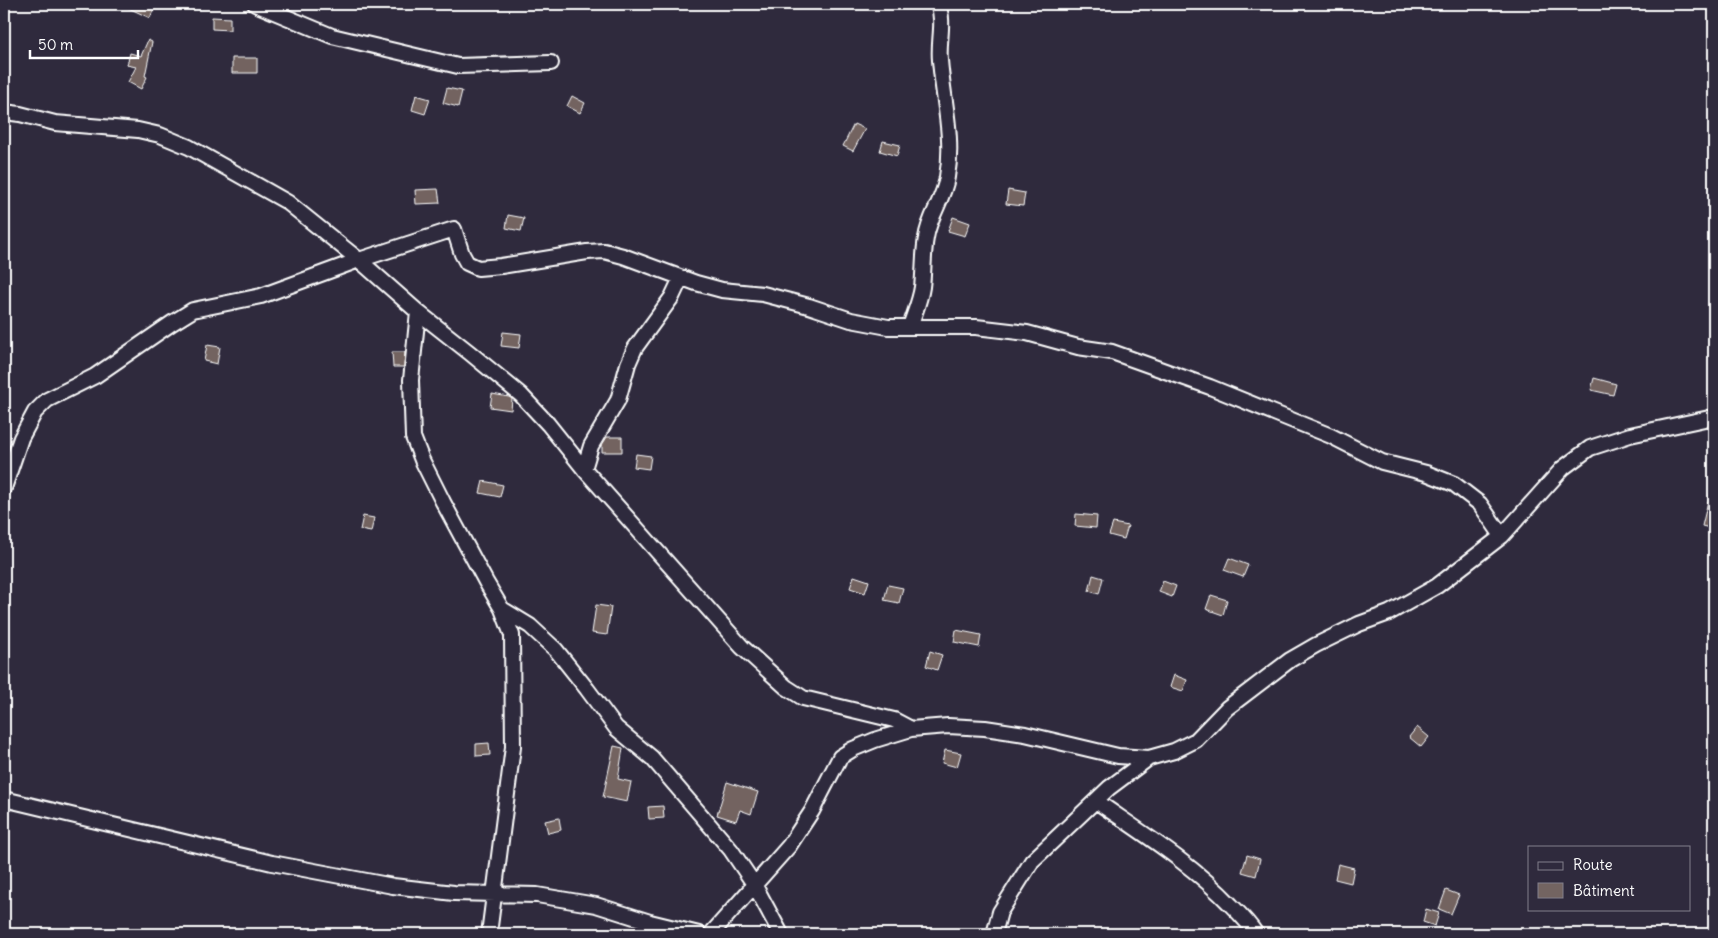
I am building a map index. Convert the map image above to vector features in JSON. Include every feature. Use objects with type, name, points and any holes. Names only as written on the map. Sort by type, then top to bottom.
[{"type":"street","points":[[255,4],[332,36],[458,66],[551,63]]},
{"type":"street","points":[[910,327],[922,289],[926,238],[929,225],[943,194],[948,176],[949,133],[939,58],[941,13],[938,4]]},
{"type":"street","points":[[4,112],[55,123],[138,130],[160,135],[189,147],[287,202],[359,260],[418,312],[521,395],[742,647],[786,687],[803,698],[894,720],[911,729]]},
{"type":"street","points":[[4,488],[21,438],[35,412],[47,400],[95,376],[193,310],[260,296],[359,260],[454,229],[467,263],[478,268],[604,251],[623,256],[680,278],[722,290],[763,294],[809,306],[851,320],[888,327],[976,327],[1027,333],[1078,347],[1112,352],[1210,387],[1322,433],[1382,462],[1426,473],[1454,484],[1480,504],[1502,536]]},
{"type":"street","points":[[584,468],[591,446],[618,400],[628,364],[635,348],[672,297],[680,278]]},
{"type":"street","points":[[418,312],[411,380],[413,437],[422,460],[502,609],[512,634],[513,747],[489,934]]},
{"type":"street","points":[[711,934],[794,839],[812,811],[840,757],[875,740],[911,729],[948,726],[985,728],[1025,734],[1118,756],[1149,758],[1174,751],[1196,740],[1227,708],[1290,660],[1359,624],[1389,613],[1437,586],[1502,536],[1563,468],[1590,448],[1630,435],[1714,417]]},
{"type":"street","points":[[502,609],[530,626],[556,650],[616,728],[652,758],[731,850],[754,884],[781,934]]},
{"type":"street","points":[[994,934],[1000,912],[1032,861],[1109,788],[1149,758]]},
{"type":"street","points":[[4,799],[281,865],[393,886],[454,892],[537,895],[596,905],[650,922],[699,934]]},
{"type":"street","points":[[1096,801],[1178,858],[1214,887],[1251,926],[1256,934]]},
{"type":"building","points":[[120,4],[156,4],[150,18]]},
{"type":"building","points":[[212,17],[230,18],[230,30],[212,29]]},
{"type":"building","points":[[148,40],[152,42],[145,76],[147,77],[141,89],[128,82],[136,67],[127,65],[130,53],[141,56]]},
{"type":"building","points":[[232,58],[257,58],[257,73],[232,73]]},
{"type":"building","points":[[447,88],[462,91],[458,107],[443,103]]},
{"type":"building","points":[[416,95],[430,99],[425,114],[412,110]]},
{"type":"building","points":[[572,96],[585,103],[580,113],[567,106]]},
{"type":"building","points":[[854,124],[865,129],[853,151],[843,146]]},
{"type":"building","points":[[883,141],[900,145],[897,156],[880,151]]},
{"type":"building","points":[[438,189],[440,203],[416,204],[415,190]]},
{"type":"building","points":[[1008,190],[1025,193],[1023,206],[1006,204]]},
{"type":"building","points":[[508,215],[524,218],[521,231],[506,228]]},
{"type":"building","points":[[953,217],[970,223],[965,236],[948,231]]},
{"type":"building","points":[[503,332],[521,334],[519,348],[501,346]]},
{"type":"building","points":[[207,345],[220,347],[217,364],[204,361]]},
{"type":"building","points":[[392,352],[405,352],[404,367],[393,367]]},
{"type":"building","points":[[1594,378],[1616,384],[1613,395],[1591,390]]},
{"type":"building","points":[[492,394],[512,399],[511,410],[490,407]]},
{"type":"building","points":[[607,437],[622,437],[622,452],[602,452],[602,445]]},
{"type":"building","points":[[636,454],[651,456],[649,469],[634,467]]},
{"type":"building","points":[[483,481],[503,485],[500,497],[480,493]]},
{"type":"building","points":[[1710,493],[1714,494],[1714,529],[1702,526]]},
{"type":"building","points":[[1076,514],[1097,516],[1096,528],[1075,526]]},
{"type":"building","points":[[363,516],[374,518],[371,532],[360,530]]},
{"type":"building","points":[[1113,523],[1128,526],[1124,539],[1109,535]]},
{"type":"building","points":[[1229,558],[1248,565],[1243,577],[1224,570]]},
{"type":"building","points":[[1093,575],[1103,578],[1099,594],[1089,591]]},
{"type":"building","points":[[854,576],[869,581],[865,593],[850,588]]},
{"type":"building","points":[[1163,581],[1176,586],[1172,597],[1159,592]]},
{"type":"building","points":[[888,585],[903,588],[899,603],[884,600]]},
{"type":"building","points":[[1211,595],[1227,600],[1223,615],[1206,609]]},
{"type":"building","points":[[596,605],[611,607],[607,635],[592,633]]},
{"type":"building","points":[[956,630],[981,635],[979,647],[954,642]]},
{"type":"building","points":[[930,651],[942,655],[937,670],[926,666]]},
{"type":"building","points":[[1174,675],[1187,680],[1183,691],[1170,687]]},
{"type":"building","points":[[1417,727],[1429,737],[1421,747],[1409,737]]},
{"type":"building","points":[[489,743],[490,755],[476,756],[476,744]]},
{"type":"building","points":[[614,746],[623,748],[618,779],[631,782],[627,802],[603,797]]},
{"type":"building","points":[[945,750],[961,753],[957,767],[942,763]]},
{"type":"building","points":[[727,782],[758,792],[751,814],[740,810],[736,821],[717,815]]},
{"type":"building","points":[[663,806],[664,818],[649,819],[648,807]]},
{"type":"building","points":[[559,818],[561,830],[548,833],[545,821]]},
{"type":"building","points":[[1247,855],[1260,859],[1256,876],[1242,872]]},
{"type":"building","points":[[1338,864],[1354,868],[1351,883],[1335,879]]},
{"type":"building","points":[[1446,890],[1459,895],[1451,914],[1439,909]]},
{"type":"building","points":[[1426,909],[1439,913],[1435,926],[1423,922]]}]
